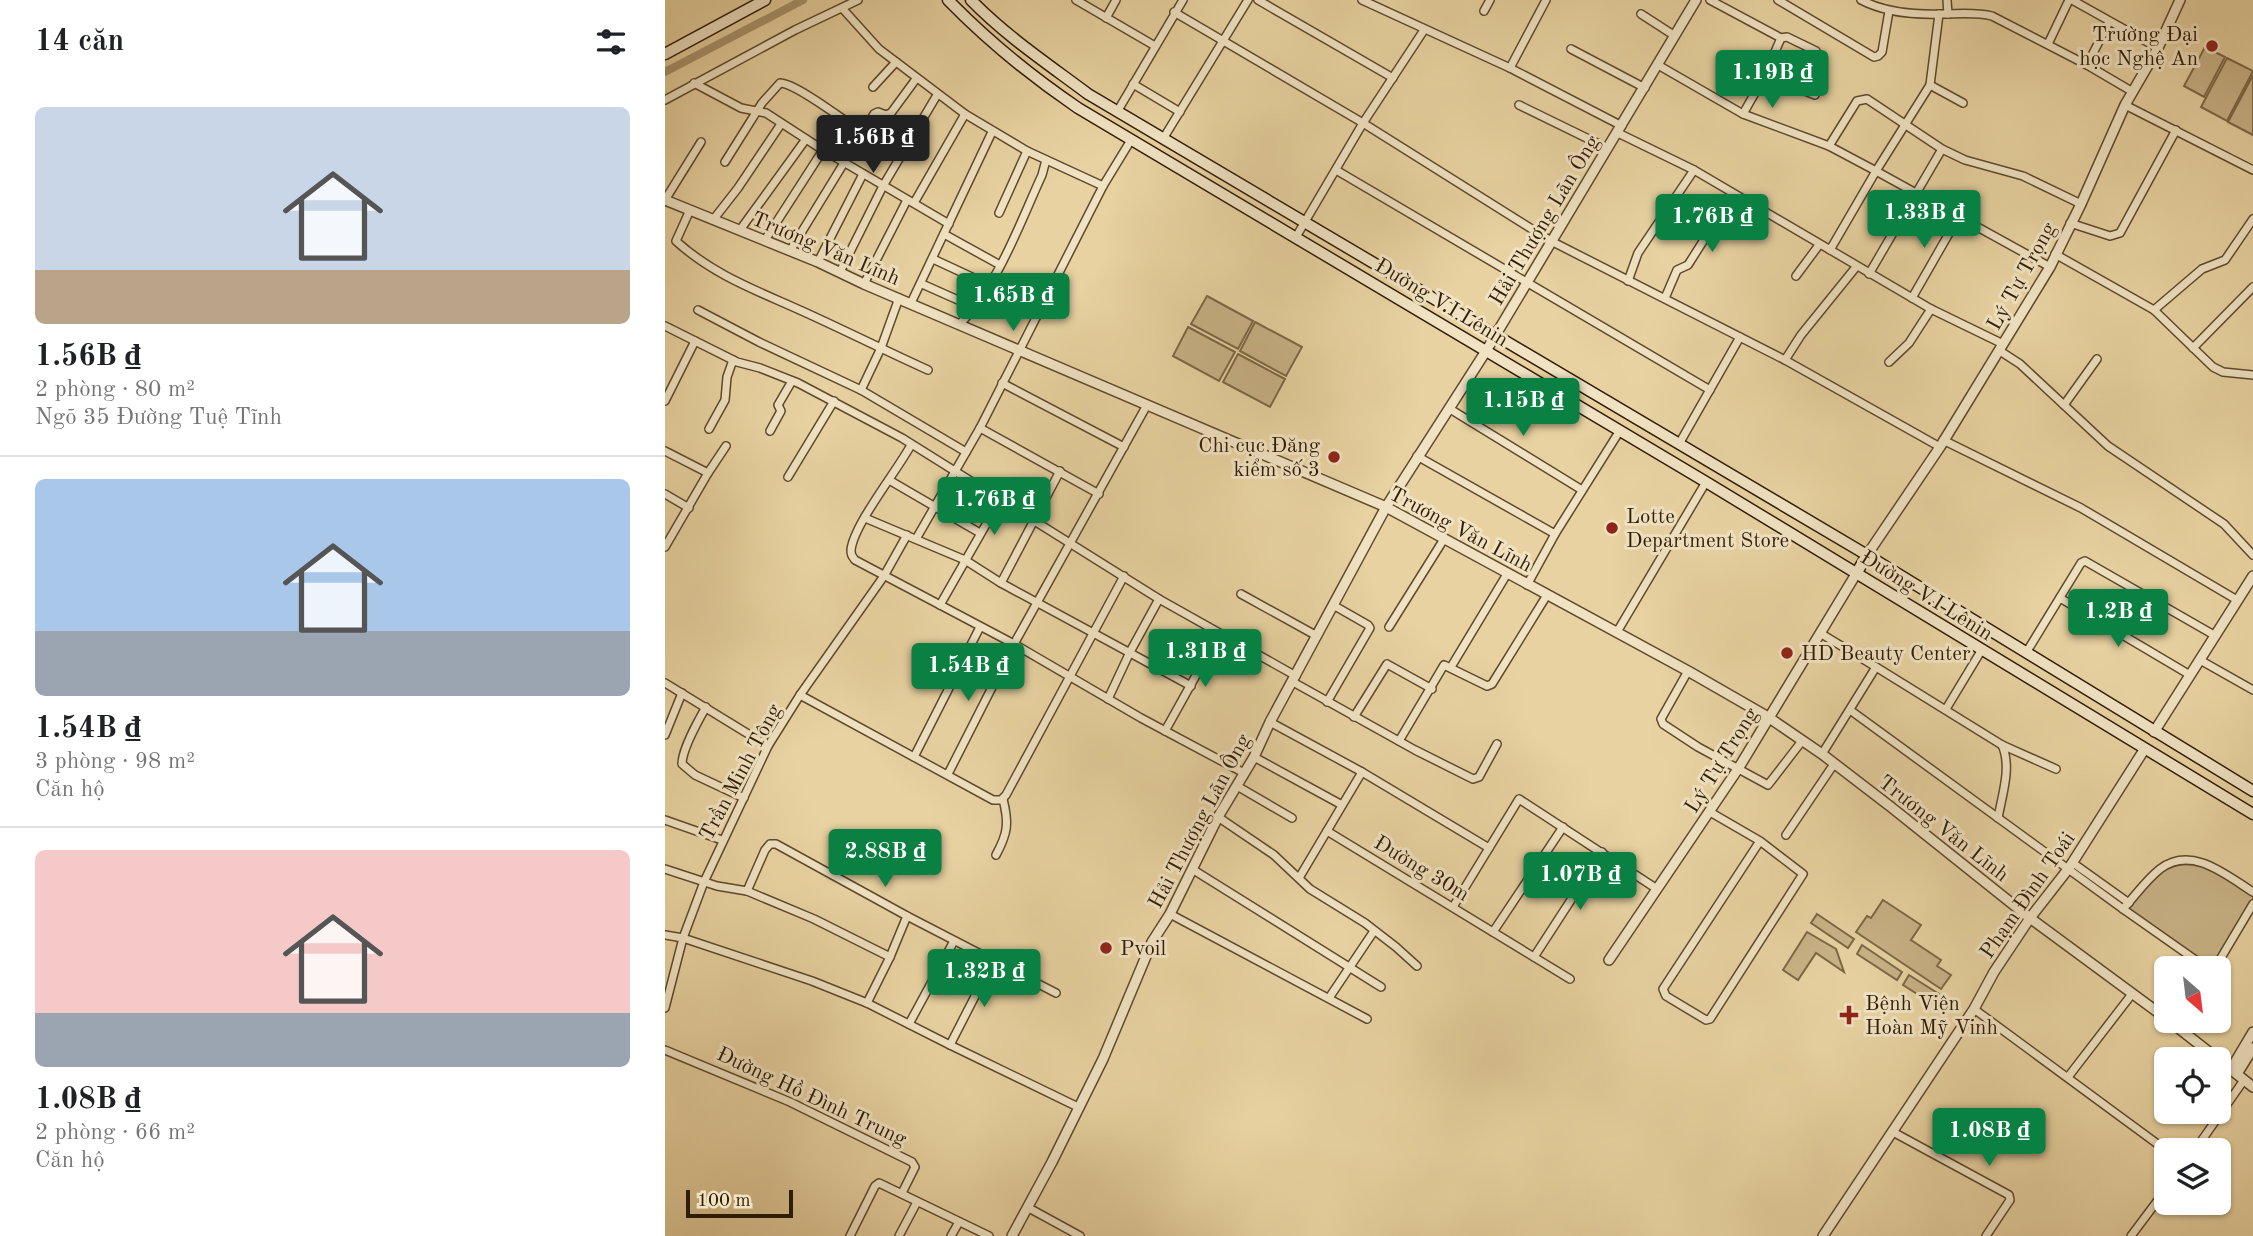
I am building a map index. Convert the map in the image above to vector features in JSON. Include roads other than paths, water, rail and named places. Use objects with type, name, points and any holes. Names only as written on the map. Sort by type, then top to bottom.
[{"type":"main road","points":[[668,49],[765,0]]},
{"type":"main road","name":"Đường V.I Lênin","points":[[948,0],[1042,84],[1131,140],[1706,482],[2253,814]]},
{"type":"main road","name":"Đường V.I Lênin","points":[[971,0],[985,15],[1036,56],[1088,94],[1867,555],[2253,791]]},
{"type":"main road","points":[[1202,182],[1211,168]]},
{"type":"main road","points":[[1856,574],[1867,555]]},
{"type":"main road","points":[[2144,750],[2154,732]]},
{"type":"street","points":[[665,100],[795,30],[858,0]]},
{"type":"street","points":[[1076,0],[1155,46]]},
{"type":"street","points":[[1106,18],[1116,0]]},
{"type":"street","points":[[1117,111],[1183,0]]},
{"type":"street","points":[[1163,139],[1248,0]]},
{"type":"street","points":[[1258,0],[1393,78]]},
{"type":"street","points":[[1362,0],[1510,68],[2001,347],[2108,446],[2224,524],[2253,555]]},
{"type":"street","points":[[1484,11],[1490,0]]},
{"type":"street","points":[[1510,68],[1546,0]]},
{"type":"street","name":"Hải Thượng Lãn Ông","points":[[1012,1236],[1103,1059],[1152,942],[1170,914],[1218,817],[1254,757],[1270,722],[1386,507],[1486,351],[1696,0]]},
{"type":"street","points":[[1710,0],[1781,38],[1786,37],[1815,51]]},
{"type":"street","points":[[1778,0],[1874,57],[1882,52],[1889,11]]},
{"type":"street","points":[[1861,0],[1889,11],[1987,15],[2048,44],[2133,92]]},
{"type":"street","points":[[1947,0],[1948,14]]},
{"type":"street","points":[[2048,44],[2071,0],[2158,48]]},
{"type":"street","name":"Lý Tự Trọng","points":[[1867,555],[1942,444],[2050,267],[2125,105],[2158,48],[2180,0]]},
{"type":"street","points":[[842,9],[867,37],[896,62],[965,114],[1027,151],[1103,186]]},
{"type":"street","points":[[1174,12],[1363,123],[1551,242],[1785,360],[1942,444],[2081,508],[2237,600]]},
{"type":"street","points":[[1641,14],[1675,36]]},
{"type":"street","points":[[1830,250],[1930,85],[1939,14]]},
{"type":"street","points":[[2087,65],[2109,22]]},
{"type":"street","points":[[1296,237],[1363,123],[1424,30]]},
{"type":"street","points":[[1743,114],[1765,75],[1781,38]]},
{"type":"street","points":[[1571,49],[1645,88]]},
{"type":"street","points":[[873,87],[896,62]]},
{"type":"street","points":[[1658,65],[1743,114],[1829,146],[2050,267]]},
{"type":"street","points":[[1765,75],[1815,95]]},
{"type":"street","points":[[790,251],[874,114],[891,113],[916,79]]},
{"type":"street","points":[[694,83],[741,108],[766,113],[844,163],[949,224]]},
{"type":"street","points":[[725,162],[756,112],[781,83],[786,83],[850,124]]},
{"type":"street","points":[[1133,84],[1180,112]]},
{"type":"street","points":[[1930,85],[1963,103]]},
{"type":"street","points":[[840,272],[883,186],[937,95]]},
{"type":"street","points":[[1829,146],[1856,103],[1861,99],[1869,99],[1943,149],[1971,163],[2023,176],[2081,204]]},
{"type":"street","points":[[1519,105],[1607,148]]},
{"type":"street","points":[[2125,105],[2253,170]]},
{"type":"street","points":[[864,284],[910,201],[965,114]]},
{"type":"street","points":[[713,219],[738,188],[781,124]]},
{"type":"street","points":[[2070,223],[2110,236],[2120,233],[2176,130]]},
{"type":"street","points":[[911,303],[992,132]]},
{"type":"street","points":[[740,230],[806,139]]},
{"type":"street","points":[[916,539],[980,428],[1103,186],[1131,140]]},
{"type":"street","points":[[665,200],[701,142]]},
{"type":"street","points":[[1869,274],[1943,149]]},
{"type":"street","points":[[765,240],[823,150]]},
{"type":"street","points":[[999,213],[1027,151]]},
{"type":"street","points":[[960,324],[976,308],[1000,265],[1037,186],[1046,160]]},
{"type":"street","points":[[1336,170],[1710,390]]},
{"type":"street","points":[[1628,281],[1638,253],[1693,170]]},
{"type":"street","points":[[818,262],[863,174]]},
{"type":"street","points":[[1664,298],[1678,270],[1688,265],[1733,194]]},
{"type":"street","name":"Trương Văn Lĩnh","points":[[665,200],[818,262],[1386,507],[1617,632],[1768,717],[1822,754],[2030,918],[2154,1010]]},
{"type":"street","points":[[691,210],[676,242],[696,257],[738,284],[928,370]]},
{"type":"street","points":[[1912,298],[1959,216]]},
{"type":"street","points":[[2154,310],[2202,269],[2225,260],[2253,219]]},
{"type":"street","points":[[944,234],[1000,265]]},
{"type":"street","points":[[1796,276],[1819,245]]},
{"type":"street","points":[[2055,254],[2154,310],[2207,363],[2219,370],[2253,375]]},
{"type":"street","points":[[933,259],[989,285]]},
{"type":"street","points":[[1785,360],[1801,335],[1856,267]]},
{"type":"street","points":[[922,284],[976,308]]},
{"type":"street","points":[[2193,348],[2253,288]]},
{"type":"street","points":[[861,390],[881,348],[899,298]]},
{"type":"street","points":[[1889,362],[1909,343],[1931,309]]},
{"type":"street","points":[[698,310],[861,390],[966,452]]},
{"type":"street","points":[[665,326],[733,360],[792,381],[902,438],[1071,542],[1159,600],[1295,679],[1327,702],[1474,779],[1479,777],[1497,744]]},
{"type":"street","points":[[1679,444],[1740,337]]},
{"type":"street","points":[[665,401],[695,341]]},
{"type":"street","points":[[2064,405],[2097,359]]},
{"type":"street","points":[[709,429],[725,400],[727,377],[733,360]]},
{"type":"street","points":[[770,431],[781,411],[778,405],[792,381]]},
{"type":"street","points":[[1002,383],[1124,447]]},
{"type":"street","points":[[789,477],[834,401]]},
{"type":"street","points":[[948,774],[1014,644],[1147,405]]},
{"type":"street","points":[[1450,409],[1582,490]]},
{"type":"street","points":[[980,428],[1099,494]]},
{"type":"street","points":[[1527,585],[1555,534],[1619,432]]},
{"type":"street","points":[[911,445],[865,518],[851,550],[852,557],[859,564],[1014,644],[1069,678],[1244,773]]},
{"type":"street","points":[[666,541],[726,446]]},
{"type":"street","points":[[665,451],[708,473]]},
{"type":"street","points":[[1417,456],[1555,534]]},
{"type":"street","points":[[1001,583],[1060,471]]},
{"type":"street","points":[[889,480],[980,533]]},
{"type":"street","points":[[1617,632],[1706,482]]},
{"type":"street","points":[[665,494],[689,508]]},
{"type":"street","points":[[940,606],[1000,500]]},
{"type":"street","points":[[865,518],[965,560],[1001,583],[1191,686]]},
{"type":"street","name":"Trần Minh Tông","points":[[665,1008],[683,938],[704,882],[768,746],[800,695],[884,576],[907,535]]},
{"type":"street","points":[[1389,627],[1444,539]]},
{"type":"street","points":[[2026,653],[2081,563],[2087,561],[2214,635]]},
{"type":"street","points":[[1451,667],[1507,574]]},
{"type":"street","name":"Lý Tự Trọng","points":[[1609,960],[1738,769],[1856,574]]},
{"type":"street","points":[[996,855],[1004,839],[1008,819],[1003,799],[1123,576]]},
{"type":"street","points":[[2154,732],[2253,576]]},
{"type":"street","points":[[1241,594],[1317,636]]},
{"type":"street","points":[[1399,741],[1432,689],[1442,667],[1446,665],[1487,686],[1492,685],[1547,595]]},
{"type":"street","points":[[2060,598],[2190,675]]},
{"type":"street","points":[[1108,699],[1159,600]]},
{"type":"street","points":[[1327,702],[1370,628],[1333,605]]},
{"type":"street","points":[[913,757],[980,627]]},
{"type":"street","points":[[1820,633],[2002,745],[2056,769]]},
{"type":"street","points":[[1165,731],[1219,634]]},
{"type":"street","points":[[1946,709],[1981,651]]},
{"type":"street","points":[[2200,660],[2253,690]]},
{"type":"street","points":[[1354,717],[1387,664],[1432,689]]},
{"type":"street","points":[[1822,754],[1875,667]]},
{"type":"street","points":[[1688,671],[1661,718],[1661,721],[1683,738],[1768,785],[1802,741]]},
{"type":"street","points":[[665,683],[768,746]]},
{"type":"street","points":[[665,735],[682,693]]},
{"type":"street","points":[[800,695],[993,800],[1003,799]]},
{"type":"street","points":[[706,707],[691,736],[682,764],[695,775],[744,798]]},
{"type":"street","points":[[1850,710],[1998,818],[2071,866],[2191,956]]},
{"type":"street","points":[[1270,722],[1362,772],[1489,848]]},
{"type":"street","points":[[1998,818],[2007,767],[2002,745]]},
{"type":"street","name":"Phạm Đình Toái","points":[[1823,1236],[1974,1009],[1994,972],[2030,918],[2071,866],[2144,750]]},
{"type":"street","points":[[1254,757],[1342,805]]},
{"type":"street","points":[[1786,835],[1834,764]]},
{"type":"street","points":[[1299,878],[1362,772]]},
{"type":"street","points":[[1237,786],[1292,818]]},
{"type":"street","points":[[1453,907],[1519,799],[1657,889]]},
{"type":"street","points":[[1710,811],[1760,841],[1801,871],[1803,876],[1710,1019],[1706,1020],[1666,996],[1663,989],[1760,841]]},
{"type":"street","points":[[1218,817],[1274,855],[1310,889],[1341,907],[1396,947],[1417,966]]},
{"type":"street","points":[[665,820],[722,840]]},
{"type":"street","points":[[1493,932],[1563,827]]},
{"type":"street","name":"Đường 30m","points":[[1327,831],[1570,979]]},
{"type":"street","points":[[747,891],[765,850],[774,844],[1056,993]]},
{"type":"street","points":[[1534,957],[1602,852]]},
{"type":"street","points":[[2126,906],[2161,869],[2184,860],[2195,860],[2209,865],[2253,892]]},
{"type":"street","points":[[665,869],[704,882],[747,891],[814,919],[890,957]]},
{"type":"street","points":[[1192,869],[1381,987]]},
{"type":"street","points":[[2222,956],[2253,904]]},
{"type":"street","points":[[1170,914],[1367,1019]]},
{"type":"street","points":[[867,1003],[907,916]]},
{"type":"street","points":[[1329,998],[1374,931]]},
{"type":"street","points":[[665,935],[683,938],[812,981],[867,1003],[1079,1107]]},
{"type":"street","points":[[909,1024],[954,941]]},
{"type":"street","points":[[950,1045],[993,961]]},
{"type":"street","points":[[2068,1077],[2132,994]]},
{"type":"street","points":[[1974,1009],[2154,1140]]},
{"type":"street","points":[[2238,1075],[2253,1032]]},
{"type":"street","name":"Trương Văn Lĩnh","points":[[2191,1033],[2206,1047]]},
{"type":"street","points":[[2202,1138],[2253,1048]]},
{"type":"street","name":"Đường Hồ Đình Trung","points":[[665,1050],[790,1102],[912,1162],[915,1167],[902,1194]]},
{"type":"street","name":"Trương Văn Lĩnh","points":[[2231,1069],[2253,1087]]},
{"type":"street","points":[[1892,1132],[2010,1195],[2010,1200],[1986,1236]]},
{"type":"street","points":[[850,1236],[875,1185],[880,1184],[989,1236]]},
{"type":"street","points":[[899,1236],[917,1202]]},
{"type":"street","points":[[2131,1236],[2154,1205]]},
{"type":"street","points":[[1027,1206],[1075,1235]]},
{"type":"street","points":[[951,1236],[958,1222]]},
{"type":"waterway","points":[[665,72],[803,0]]},
{"type":"place","name":"Trường Đại học Nghệ An","points":[[2212,46]]},
{"type":"place","name":"Chi cục Đăng kiểm số 3","points":[[1334,457]]},
{"type":"place","name":"Lotte Department Store","points":[[1612,528]]},
{"type":"place","name":"HD Beauty Center","points":[[1787,653]]},
{"type":"place","name":"Pvoil","points":[[1106,948]]},
{"type":"place","name":"Bệnh Viện Hoàn Mỹ Vinh","points":[[1849,1015]]}]
